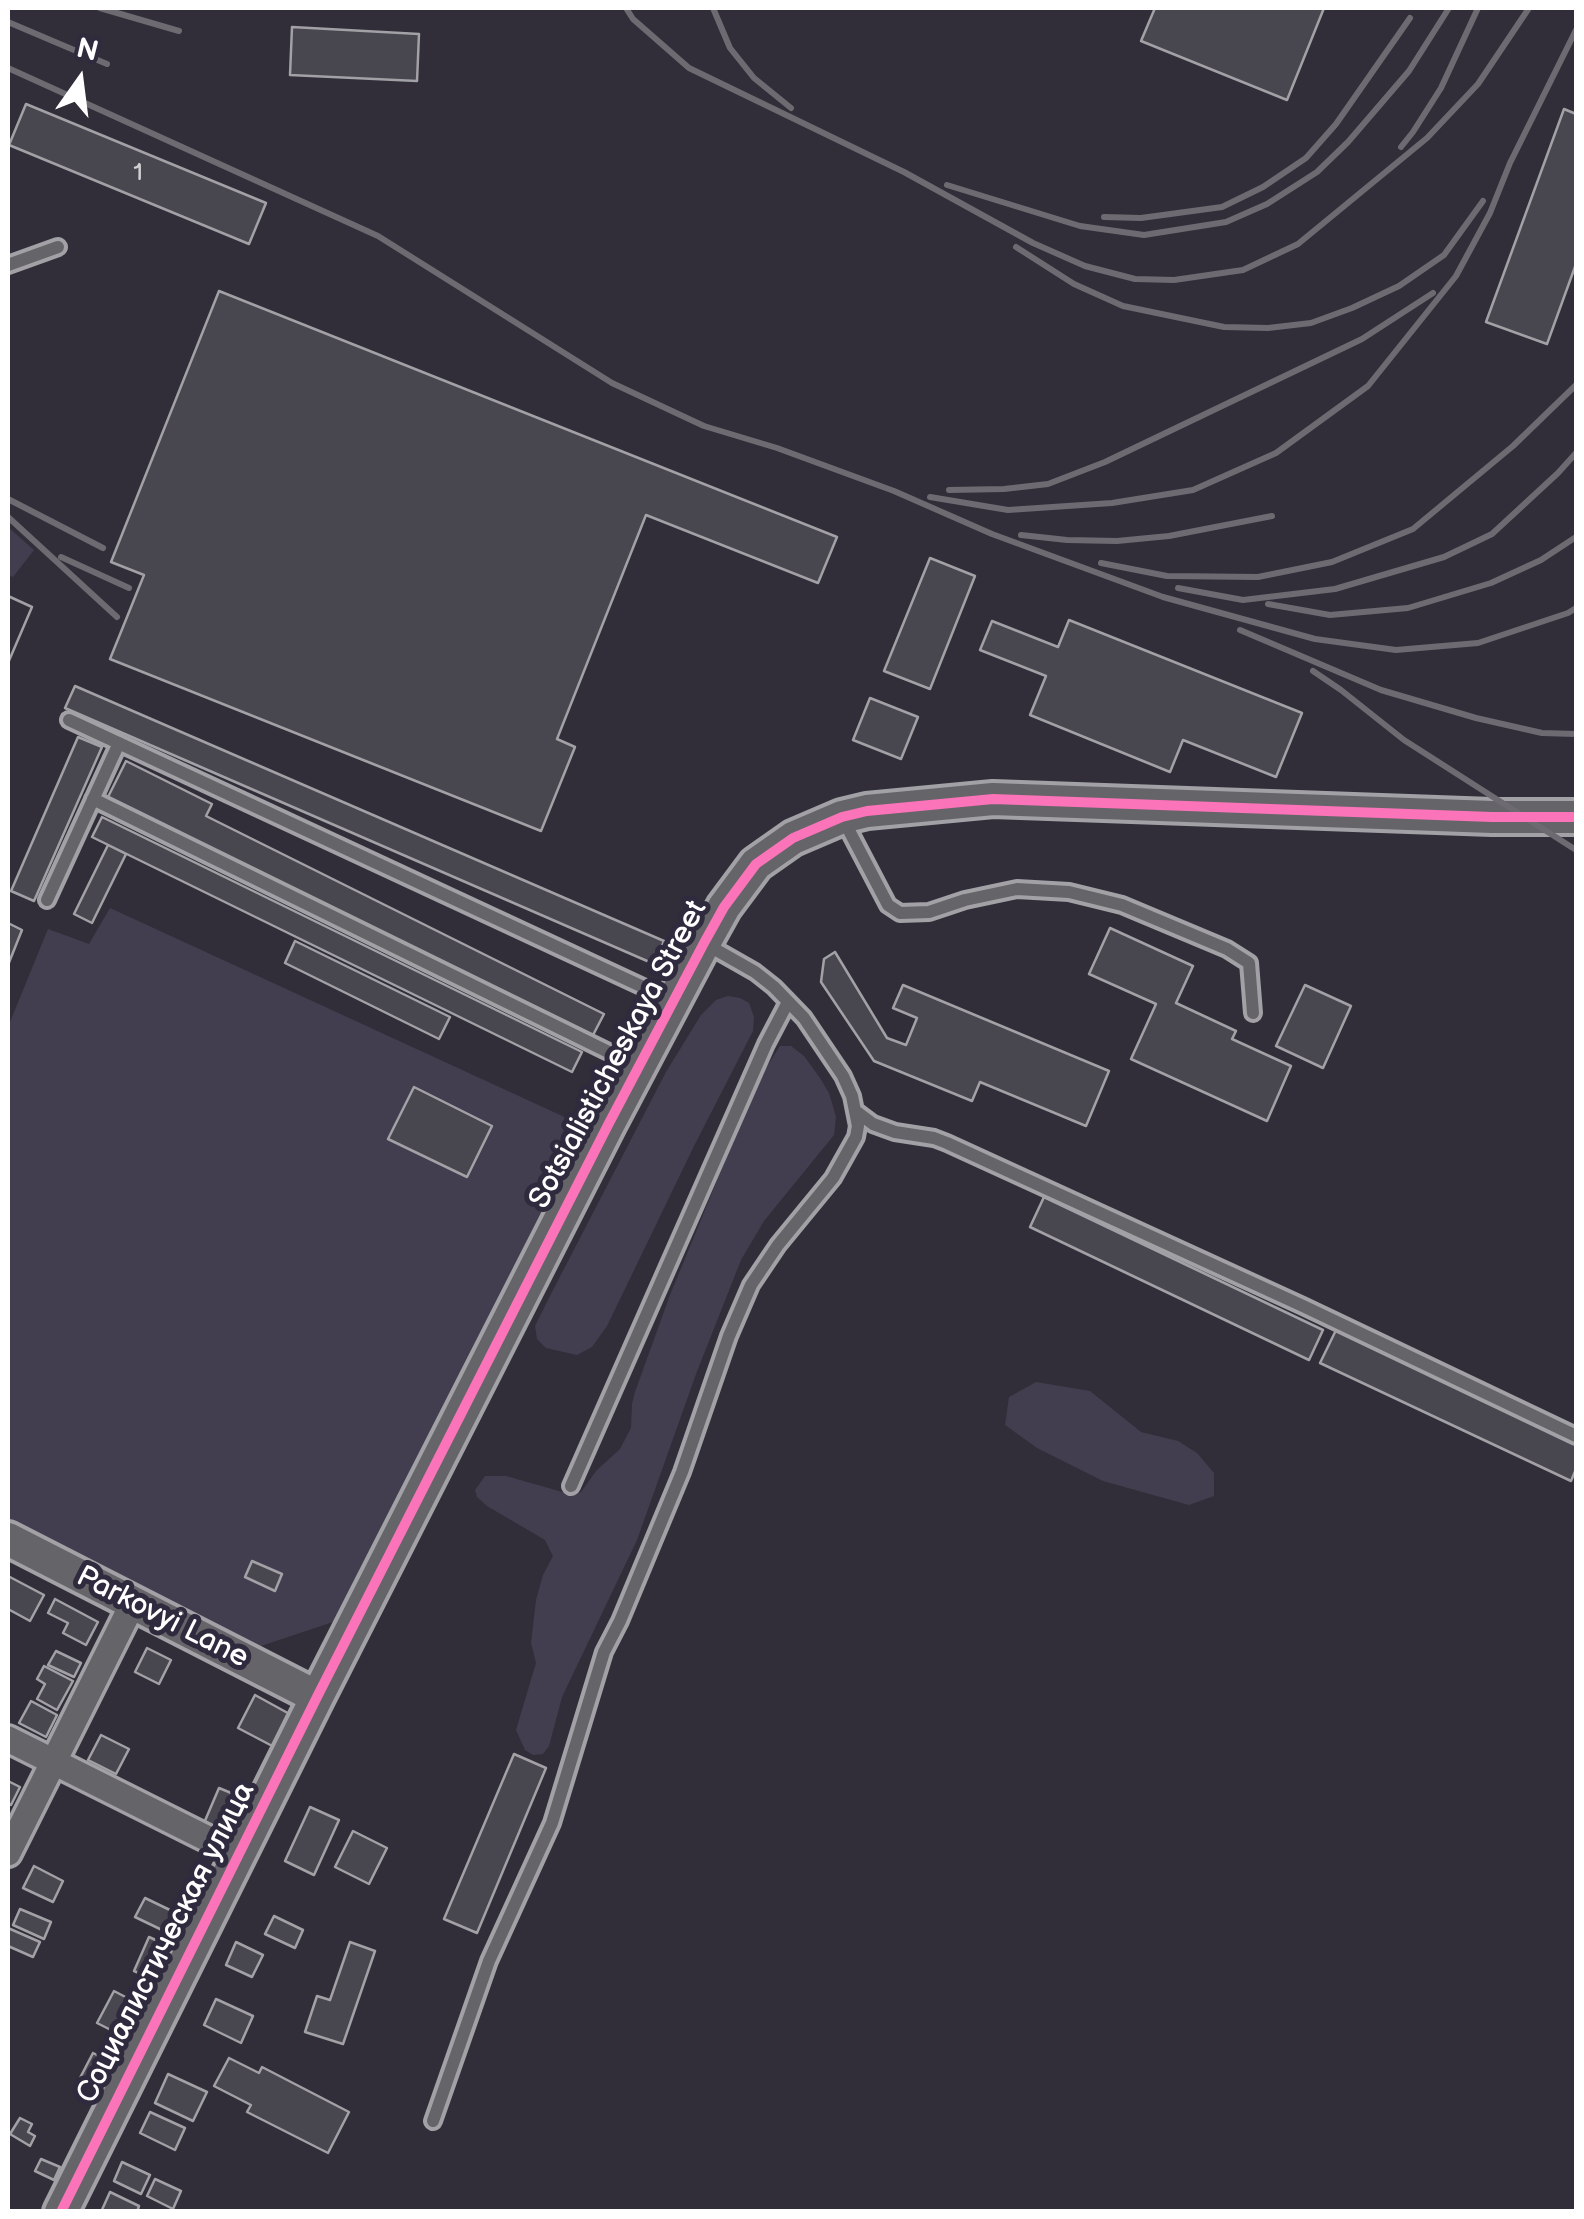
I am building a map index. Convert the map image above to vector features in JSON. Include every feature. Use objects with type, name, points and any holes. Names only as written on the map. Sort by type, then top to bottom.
[{"type":"street","name":"Sotsialisticheskaya Street","points":[[317,1697],[704,943],[756,864],[793,838],[842,817],[868,811],[993,799],[1576,817]]},
{"type":"street","name":"Parkovyi Lane","points":[[8,1539],[317,1697]]},
{"type":"street","points":[[8,1853],[133,1603]]},
{"type":"street","name":"Социалистическая улица","points":[[60,2212],[317,1697]]},
{"type":"street","points":[[8,1739],[240,1855]]},
{"type":"lane","points":[[8,265],[58,248]]},
{"type":"lane","points":[[69,720],[673,1002]]},
{"type":"lane","points":[[47,900],[119,743]]},
{"type":"lane","points":[[94,799],[635,1065]]},
{"type":"lane","points":[[842,817],[888,905],[900,913],[929,912],[1017,889],[1069,892],[1122,905],[1226,948],[1248,963],[1253,1013]]},
{"type":"lane","points":[[434,2121],[489,1962],[552,1823],[604,1652],[682,1472],[751,1284],[852,1150],[858,1126],[842,1076],[804,1018],[755,972],[704,943]]},
{"type":"lane","points":[[571,1486],[788,1002]]},
{"type":"lane","points":[[856,1112],[895,1132],[948,1142],[1576,1436]]},
{"type":"shaded area","points":[[8,527],[34,550],[13,577],[8,575]]},
{"type":"shaded area","points":[[110,908],[584,1126],[339,1620],[258,1647],[8,1524],[8,1027],[48,929],[89,944]]},
{"type":"shaded area","points":[[728,996],[749,1003],[753,1031],[607,1326],[592,1347],[577,1355],[546,1348],[537,1339],[535,1326],[552,1292],[666,1072],[701,1015],[716,1000]]},
{"type":"shaded area","points":[[780,1046],[791,1046],[804,1056],[820,1078],[836,1117],[834,1135],[764,1221],[741,1260],[637,1540],[562,1697],[549,1746],[543,1754],[533,1755],[525,1750],[516,1730],[536,1663],[531,1643],[536,1600],[553,1556],[545,1540],[487,1506],[475,1490],[485,1476],[506,1476],[573,1495],[581,1492],[620,1449],[631,1428],[635,1392],[670,1295],[759,1079]]},
{"type":"shaded area","points":[[1036,1382],[1090,1391],[1141,1432],[1178,1441],[1197,1453],[1214,1473],[1214,1496],[1189,1505],[1103,1481],[1037,1448],[1005,1425],[1009,1397]]},
{"type":"building","points":[[1155,8],[1324,8],[1287,100],[1141,41]]},
{"type":"building","points":[[292,27],[419,34],[417,81],[290,75]]},
{"type":"building","points":[[26,104],[266,203],[249,244],[9,145]]},
{"type":"building","points":[[1564,109],[1576,114],[1576,264],[1547,344],[1486,322]]},
{"type":"building","points":[[219,291],[837,537],[818,583],[646,515],[557,739],[575,747],[541,831],[110,659],[144,575],[111,562]]},
{"type":"building","points":[[930,558],[975,576],[930,689],[884,671]]},
{"type":"building","points":[[8,596],[32,607],[8,663]]},
{"type":"building","points":[[8,596],[32,607],[8,663]]},
{"type":"building","points":[[1069,620],[1302,713],[1276,777],[1183,740],[1170,772],[1030,715],[1046,676],[980,650],[992,621],[1058,647]]},
{"type":"building","points":[[75,686],[664,941],[654,964],[65,708]]},
{"type":"building","points":[[870,698],[918,717],[901,759],[853,740]]},
{"type":"building","points":[[78,737],[102,747],[34,901],[11,891]]},
{"type":"building","points":[[126,761],[212,804],[206,816],[604,1014],[592,1037],[108,797]]},
{"type":"building","points":[[102,817],[582,1052],[572,1072],[92,837]]},
{"type":"building","points":[[108,845],[126,854],[92,923],[74,914]]},
{"type":"building","points":[[8,923],[22,930],[8,965]]},
{"type":"building","points":[[1110,928],[1193,966],[1176,1003],[1236,1031],[1232,1039],[1291,1066],[1267,1121],[1131,1059],[1156,1004],[1089,974]]},
{"type":"building","points":[[295,941],[450,1017],[439,1039],[285,963]]},
{"type":"building","points":[[835,952],[887,1038],[906,1045],[917,1018],[893,1008],[903,985],[1109,1071],[1086,1126],[980,1082],[972,1101],[874,1061],[821,982],[824,959]]},
{"type":"building","points":[[1305,985],[1351,1006],[1323,1068],[1276,1046]]},
{"type":"building","points":[[414,1087],[492,1126],[467,1177],[388,1139]]},
{"type":"building","points":[[1044,1197],[1323,1330],[1309,1360],[1030,1227]]},
{"type":"building","points":[[1338,1326],[1576,1438],[1576,1469],[1571,1481],[1320,1363]]},
{"type":"building","points":[[252,1561],[282,1574],[275,1591],[245,1577]]},
{"type":"building","points":[[8,1576],[44,1595],[30,1621],[8,1609]]},
{"type":"building","points":[[55,1599],[98,1622],[86,1645],[63,1633],[68,1623],[48,1613]]},
{"type":"building","points":[[147,1648],[171,1660],[159,1684],[135,1672]]},
{"type":"building","points":[[56,1651],[81,1663],[74,1677],[48,1665]]},
{"type":"building","points":[[44,1666],[73,1681],[57,1710],[37,1699],[45,1684],[37,1679]]},
{"type":"building","points":[[255,1695],[295,1717],[278,1749],[238,1728]]},
{"type":"building","points":[[31,1701],[57,1715],[46,1737],[19,1723]]},
{"type":"building","points":[[101,1735],[129,1749],[116,1774],[88,1760]]},
{"type":"building","points":[[514,1754],[546,1768],[477,1933],[444,1919]]},
{"type":"building","points":[[8,1781],[20,1787],[11,1805],[8,1803]]},
{"type":"building","points":[[219,1788],[253,1802],[238,1838],[204,1823]]},
{"type":"building","points":[[310,1807],[339,1820],[314,1875],[285,1861]]},
{"type":"building","points":[[353,1831],[387,1848],[369,1884],[335,1867]]},
{"type":"building","points":[[34,1866],[63,1881],[53,1902],[23,1888]]},
{"type":"building","points":[[145,1898],[172,1911],[177,1902],[201,1913],[187,1942],[135,1917]]},
{"type":"building","points":[[20,1909],[51,1922],[44,1939],[13,1925]]},
{"type":"building","points":[[274,1916],[303,1930],[295,1948],[265,1934]]},
{"type":"building","points":[[8,1928],[40,1942],[33,1957],[8,1946]]},
{"type":"building","points":[[149,1937],[178,1950],[163,1984],[134,1971]]},
{"type":"building","points":[[236,1942],[263,1955],[252,1977],[226,1965]]},
{"type":"building","points":[[350,1942],[375,1951],[343,2044],[305,2032],[317,1996],[330,2000]]},
{"type":"building","points":[[114,1991],[135,2002],[119,2034],[97,2023]]},
{"type":"building","points":[[216,1999],[253,2016],[241,2043],[204,2025]]},
{"type":"building","points":[[93,2053],[115,2064],[102,2089],[80,2078]]},
{"type":"building","points":[[229,2058],[259,2073],[262,2067],[349,2112],[328,2153],[247,2112],[251,2105],[214,2086]]},
{"type":"building","points":[[168,2074],[207,2092],[193,2121],[155,2103]]},
{"type":"building","points":[[150,2112],[185,2128],[175,2150],[140,2133]]},
{"type":"building","points":[[20,2118],[32,2124],[28,2132],[35,2136],[30,2146],[10,2134]]},
{"type":"building","points":[[41,2159],[60,2167],[54,2180],[35,2171]]},
{"type":"building","points":[[122,2162],[150,2175],[141,2194],[114,2181]]},
{"type":"building","points":[[155,2179],[181,2191],[173,2209],[147,2196]]},
{"type":"building","points":[[110,2192],[139,2206],[137,2212],[101,2212]]},
{"type":"railway","points":[[100,8],[179,31]]},
{"type":"railway","points":[[626,8],[633,19],[689,68],[904,172],[1033,243],[1085,266],[1135,279],[1174,280],[1243,270],[1298,244],[1427,138],[1478,84],[1529,8]]},
{"type":"railway","points":[[713,8],[730,48],[754,78],[791,108]]},
{"type":"railway","points":[[947,185],[1080,226],[1144,235],[1226,222],[1267,204],[1317,172],[1409,71],[1449,8]]},
{"type":"railway","points":[[1401,147],[1441,88],[1478,8]]},
{"type":"railway","points":[[1104,217],[1141,218],[1222,207],[1263,187],[1306,158],[1336,124],[1410,18]]},
{"type":"railway","points":[[8,22],[107,64]]},
{"type":"railway","points":[[930,497],[1008,510],[1112,503],[1193,490],[1276,453],[1368,386],[1456,276],[1576,30]]},
{"type":"railway","points":[[8,68],[378,236],[612,383],[704,426],[894,491],[992,534],[1163,597],[1315,639],[1396,650],[1478,643],[1576,608]]},
{"type":"railway","points":[[1016,247],[1074,284],[1123,306],[1224,327],[1268,328],[1311,323],[1399,286],[1444,255],[1483,201]]},
{"type":"railway","points":[[949,490],[1048,484],[1105,462],[1362,339],[1433,293]]},
{"type":"railway","points":[[1101,563],[1167,576],[1258,577],[1332,562],[1413,529],[1513,446],[1576,385]]},
{"type":"railway","points":[[1178,588],[1243,600],[1335,589],[1444,557],[1492,534],[1576,453]]},
{"type":"railway","points":[[8,499],[103,548]]},
{"type":"railway","points":[[1021,535],[1117,541],[1169,536],[1272,516]]},
{"type":"railway","points":[[8,517],[117,617]]},
{"type":"railway","points":[[1268,604],[1330,615],[1408,608],[1491,583],[1541,560],[1576,537]]},
{"type":"railway","points":[[61,557],[129,588]]},
{"type":"railway","points":[[1240,630],[1381,690],[1542,733],[1576,734]]},
{"type":"railway","points":[[1313,671],[1404,740],[1576,850]]},
{"type":"cycle path","points":[[61,2212],[608,1125],[724,907],[756,864],[793,838],[842,817],[993,799],[1576,817]]}]
